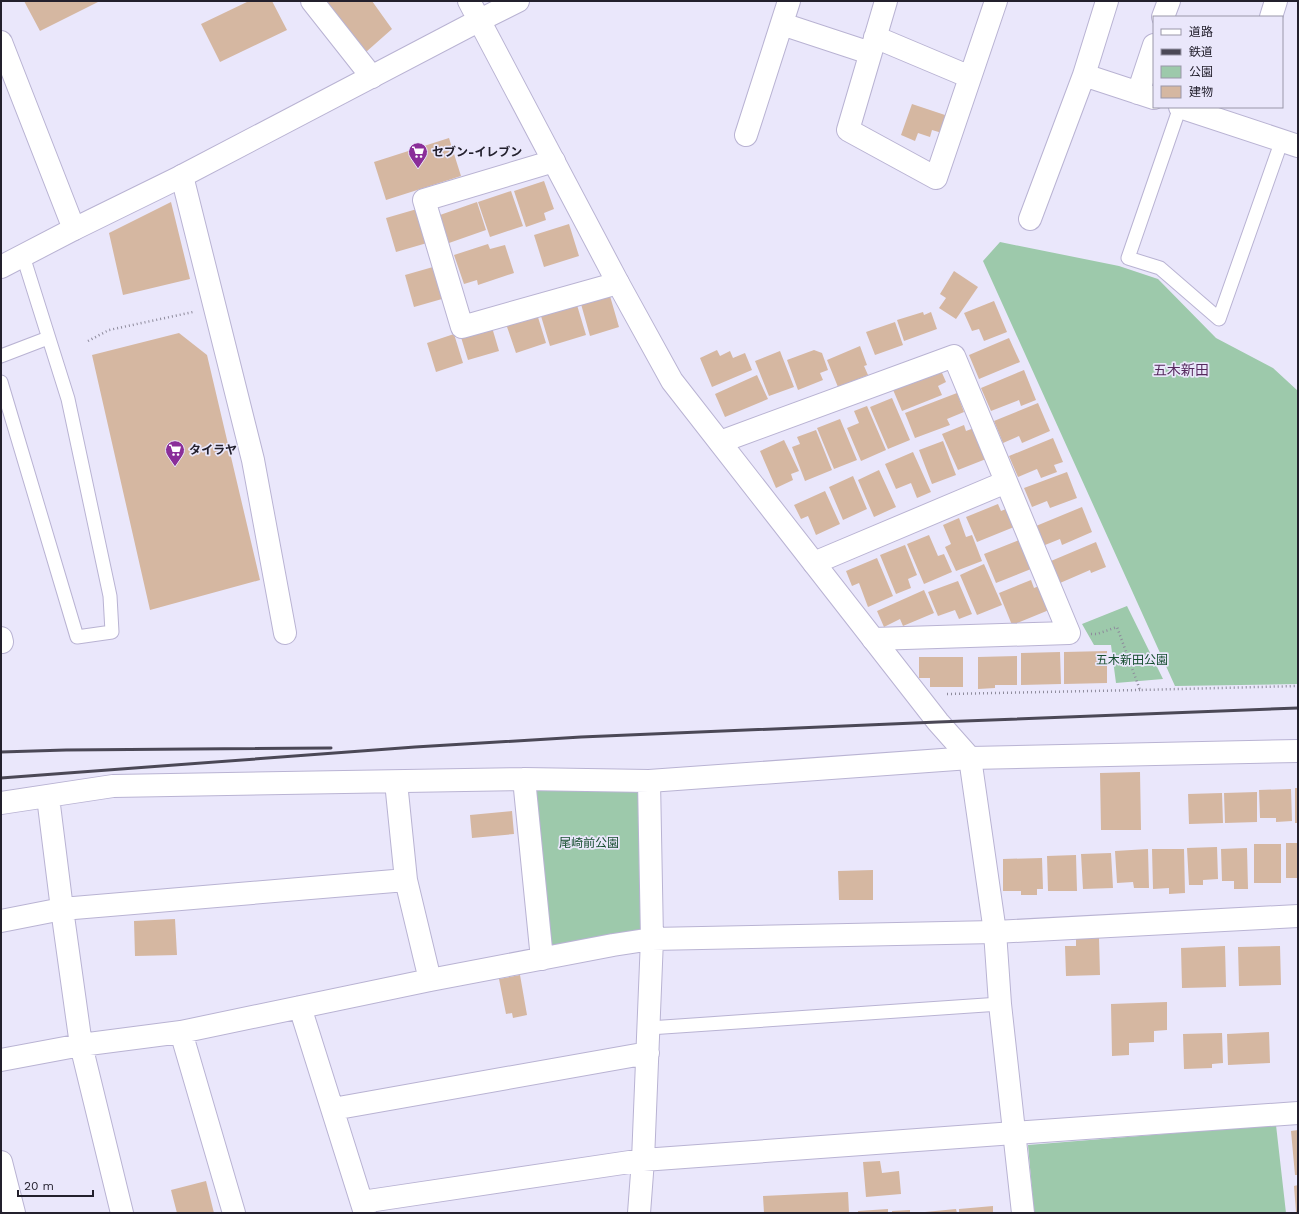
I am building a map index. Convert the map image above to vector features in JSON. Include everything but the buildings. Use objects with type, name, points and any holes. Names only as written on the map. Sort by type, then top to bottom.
[{"type":"street","points":[[312,1],[372,78]]},
{"type":"street","points":[[469,1],[478,21],[672,381],[938,722],[970,758],[995,932],[1000,1004],[1023,1213]]},
{"type":"street","points":[[1,267],[182,176],[518,1]]},
{"type":"street","points":[[746,135],[789,1]]},
{"type":"street","points":[[886,1],[848,130],[936,178],[996,1]]},
{"type":"street","points":[[1030,219],[1084,75],[1108,1]]},
{"type":"street","points":[[1163,16],[1169,1]]},
{"type":"street","points":[[1270,16],[1276,1]]},
{"type":"street","points":[[782,24],[873,45],[970,77]]},
{"type":"street","points":[[1,42],[74,229]]},
{"type":"street","points":[[1084,75],[1146,96],[1153,51]]},
{"type":"street","points":[[1187,108],[1239,116],[1290,143]]},
{"type":"street","points":[[554,161],[424,200],[462,326],[618,283]]},
{"type":"street","points":[[182,176],[253,460],[285,633]]},
{"type":"street","points":[[720,442],[954,356],[1069,633],[873,639]]},
{"type":"street","points":[[814,563],[1006,482]]},
{"type":"street","points":[[1,803],[113,786],[524,779],[649,781],[970,758],[1298,751]]},
{"type":"street","points":[[524,779],[542,959]]},
{"type":"street","points":[[639,1213],[643,1160],[652,939],[649,781]]},
{"type":"street","points":[[396,782],[406,880],[430,980]]},
{"type":"street","points":[[48,797],[81,1045],[122,1213]]},
{"type":"street","points":[[1,921],[62,909],[406,880]]},
{"type":"street","points":[[1,1060],[81,1045],[181,1032],[430,980],[652,939],[995,932],[1298,916]]},
{"type":"street","points":[[300,1007],[363,1207],[643,1160],[1014,1132],[1298,1113]]},
{"type":"street","points":[[181,1032],[234,1213]]},
{"type":"street","points":[[333,1108],[648,1053]]},
{"type":"street","points":[[1,1162],[14,1213]]},
{"type":"lane","points":[[1180,108],[1128,258],[1160,268],[1219,320],[1290,143]]},
{"type":"lane","points":[[1,382],[77,637],[112,632],[110,596],[68,399],[23,256]]},
{"type":"lane","points":[[1,356],[48,338]]},
{"type":"lane","points":[[649,1028],[1000,1004]]},
{"type":"path","points":[[88,341],[110,330],[215,307]]},
{"type":"path","points":[[1069,633],[1097,634],[1117,627],[1140,690]]},
{"type":"path","points":[[916,694],[1298,686]]},
{"type":"green space","points":[[1000,242],[1119,266],[1158,279],[1216,338],[1273,368],[1298,391],[1298,684],[1175,686],[983,261]]},
{"type":"green space","name":"五木新田公園","points":[[1127,606],[1163,679],[1116,683],[1111,645],[1094,645],[1082,624]]},
{"type":"green space","name":"尾崎前公園","points":[[533,787],[639,788],[644,929],[547,947]]},
{"type":"green space","points":[[1276,1125],[1286,1213],[1034,1213],[1028,1145]]},
{"type":"railway","points":[[1,778],[415,747],[581,737],[1298,708]]},
{"type":"railway","points":[[1,752],[66,750],[331,748]]},
{"type":"place","name":"セブン-イレブン","points":[[418,169]]},
{"type":"place","name":"タイラヤ","points":[[175,467]]},
{"type":"district","name":"五木新田","points":[[1181,370]]}]
